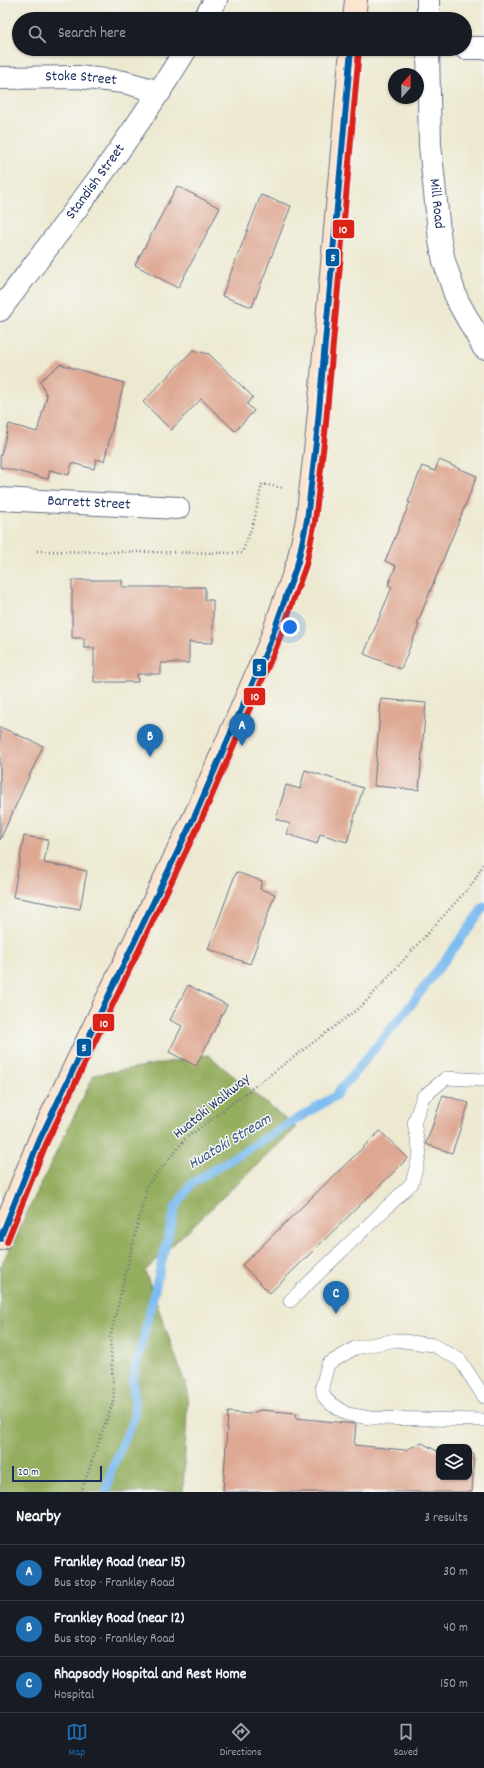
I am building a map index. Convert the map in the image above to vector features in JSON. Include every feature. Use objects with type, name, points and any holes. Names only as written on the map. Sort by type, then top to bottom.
[{"type":"street","points":[[208,12],[216,0]]},
{"type":"street","points":[[355,12],[356,0]]},
{"type":"street","points":[[428,0],[428,12]]},
{"type":"street","points":[[472,48],[484,48]]},
{"type":"street","name":"Standish Street","points":[[0,310],[89,191],[160,92],[182,56]]},
{"type":"street","points":[[0,1239],[39,1141],[196,813],[269,645],[298,562],[307,520],[310,493],[351,56]]},
{"type":"street","name":"Mill Road","points":[[428,56],[430,145],[440,241],[444,261],[457,300],[484,348]]},
{"type":"street","name":"Stoke Street","points":[[0,78],[78,77],[124,82],[160,92]]},
{"type":"street","name":"Barrett Street","points":[[0,499],[178,508]]},
{"type":"lane","points":[[290,1301],[412,1183],[420,1152],[414,1123],[423,1097],[446,1078],[484,1080]]},
{"type":"lane","points":[[484,1397],[460,1360],[433,1345],[396,1340],[354,1348],[328,1364],[322,1387],[324,1397],[330,1404],[347,1414],[370,1418],[484,1420]]},
{"type":"path","points":[[37,551],[242,553],[254,521],[262,484],[310,493]]},
{"type":"path","name":"Huatoki Walkway","points":[[81,1492],[114,1399],[110,1338],[147,1186],[186,1138],[363,1005],[473,883],[484,863]]},
{"type":"green space","points":[[208,1055],[296,1128],[145,1271],[188,1391],[183,1492],[0,1492],[0,1268],[94,1075]]},
{"type":"building","points":[[177,186],[220,208],[178,288],[135,265]]},
{"type":"building","points":[[261,195],[291,206],[252,307],[222,296]]},
{"type":"building","points":[[193,350],[209,354],[253,397],[247,404],[254,411],[235,431],[201,399],[171,430],[143,402]]},
{"type":"building","points":[[60,364],[124,383],[104,461],[96,459],[94,469],[72,463],[69,475],[50,470],[48,479],[0,467],[0,458],[9,424],[37,432],[47,396],[40,381]]},
{"type":"building","points":[[439,460],[477,476],[417,624],[419,625],[401,669],[364,654],[392,587],[388,585],[396,566],[385,561],[410,502],[408,502],[422,466],[435,471]]},
{"type":"building","points":[[72,580],[122,580],[122,587],[205,587],[205,600],[213,600],[213,643],[189,642],[189,663],[161,663],[161,674],[137,674],[138,682],[94,682],[94,648],[84,648],[84,638],[72,638]]},
{"type":"building","points":[[381,699],[426,703],[419,790],[374,786]]},
{"type":"building","points":[[0,727],[43,746],[0,840]]},
{"type":"building","points":[[305,770],[363,788],[347,842],[320,834],[317,844],[287,834],[290,824],[276,819],[286,785],[300,789]]},
{"type":"building","points":[[24,836],[48,840],[44,863],[87,871],[80,909],[13,897]]},
{"type":"building","points":[[236,872],[262,881],[260,889],[275,894],[250,964],[208,949]]},
{"type":"building","points":[[188,985],[227,1005],[196,1066],[169,1052],[182,1026],[170,1020]]},
{"type":"building","points":[[443,1095],[469,1103],[452,1153],[426,1144]]},
{"type":"building","points":[[380,1131],[408,1158],[270,1293],[242,1265]]},
{"type":"building","points":[[261,1410],[297,1413],[296,1418],[356,1424],[354,1445],[405,1450],[422,1443],[436,1450],[436,1480],[472,1480],[472,1454],[474,1454],[472,1492],[223,1492],[228,1412],[248,1414]]},
{"type":"waterway","name":"Huatoki Stream","points":[[106,1492],[112,1468],[135,1416],[133,1379],[175,1208],[192,1183],[335,1096],[410,1006],[484,906]]},
{"type":"transit line","name":"5","points":[[0,1239],[39,1141],[196,813],[269,645],[298,562],[307,520],[317,433],[350,56]]},
{"type":"transit line","name":"10","points":[[7,1242],[46,1144],[203,816],[276,648],[306,565],[315,521],[325,434],[358,56]]},
{"type":"place","name":"Frankley Road (near 15)","points":[[242,746]]},
{"type":"place","name":"Frankley Road (near 12)","points":[[150,757]]},
{"type":"place","name":"Rhapsody Hospital and Rest Home","points":[[336,1314]]}]
